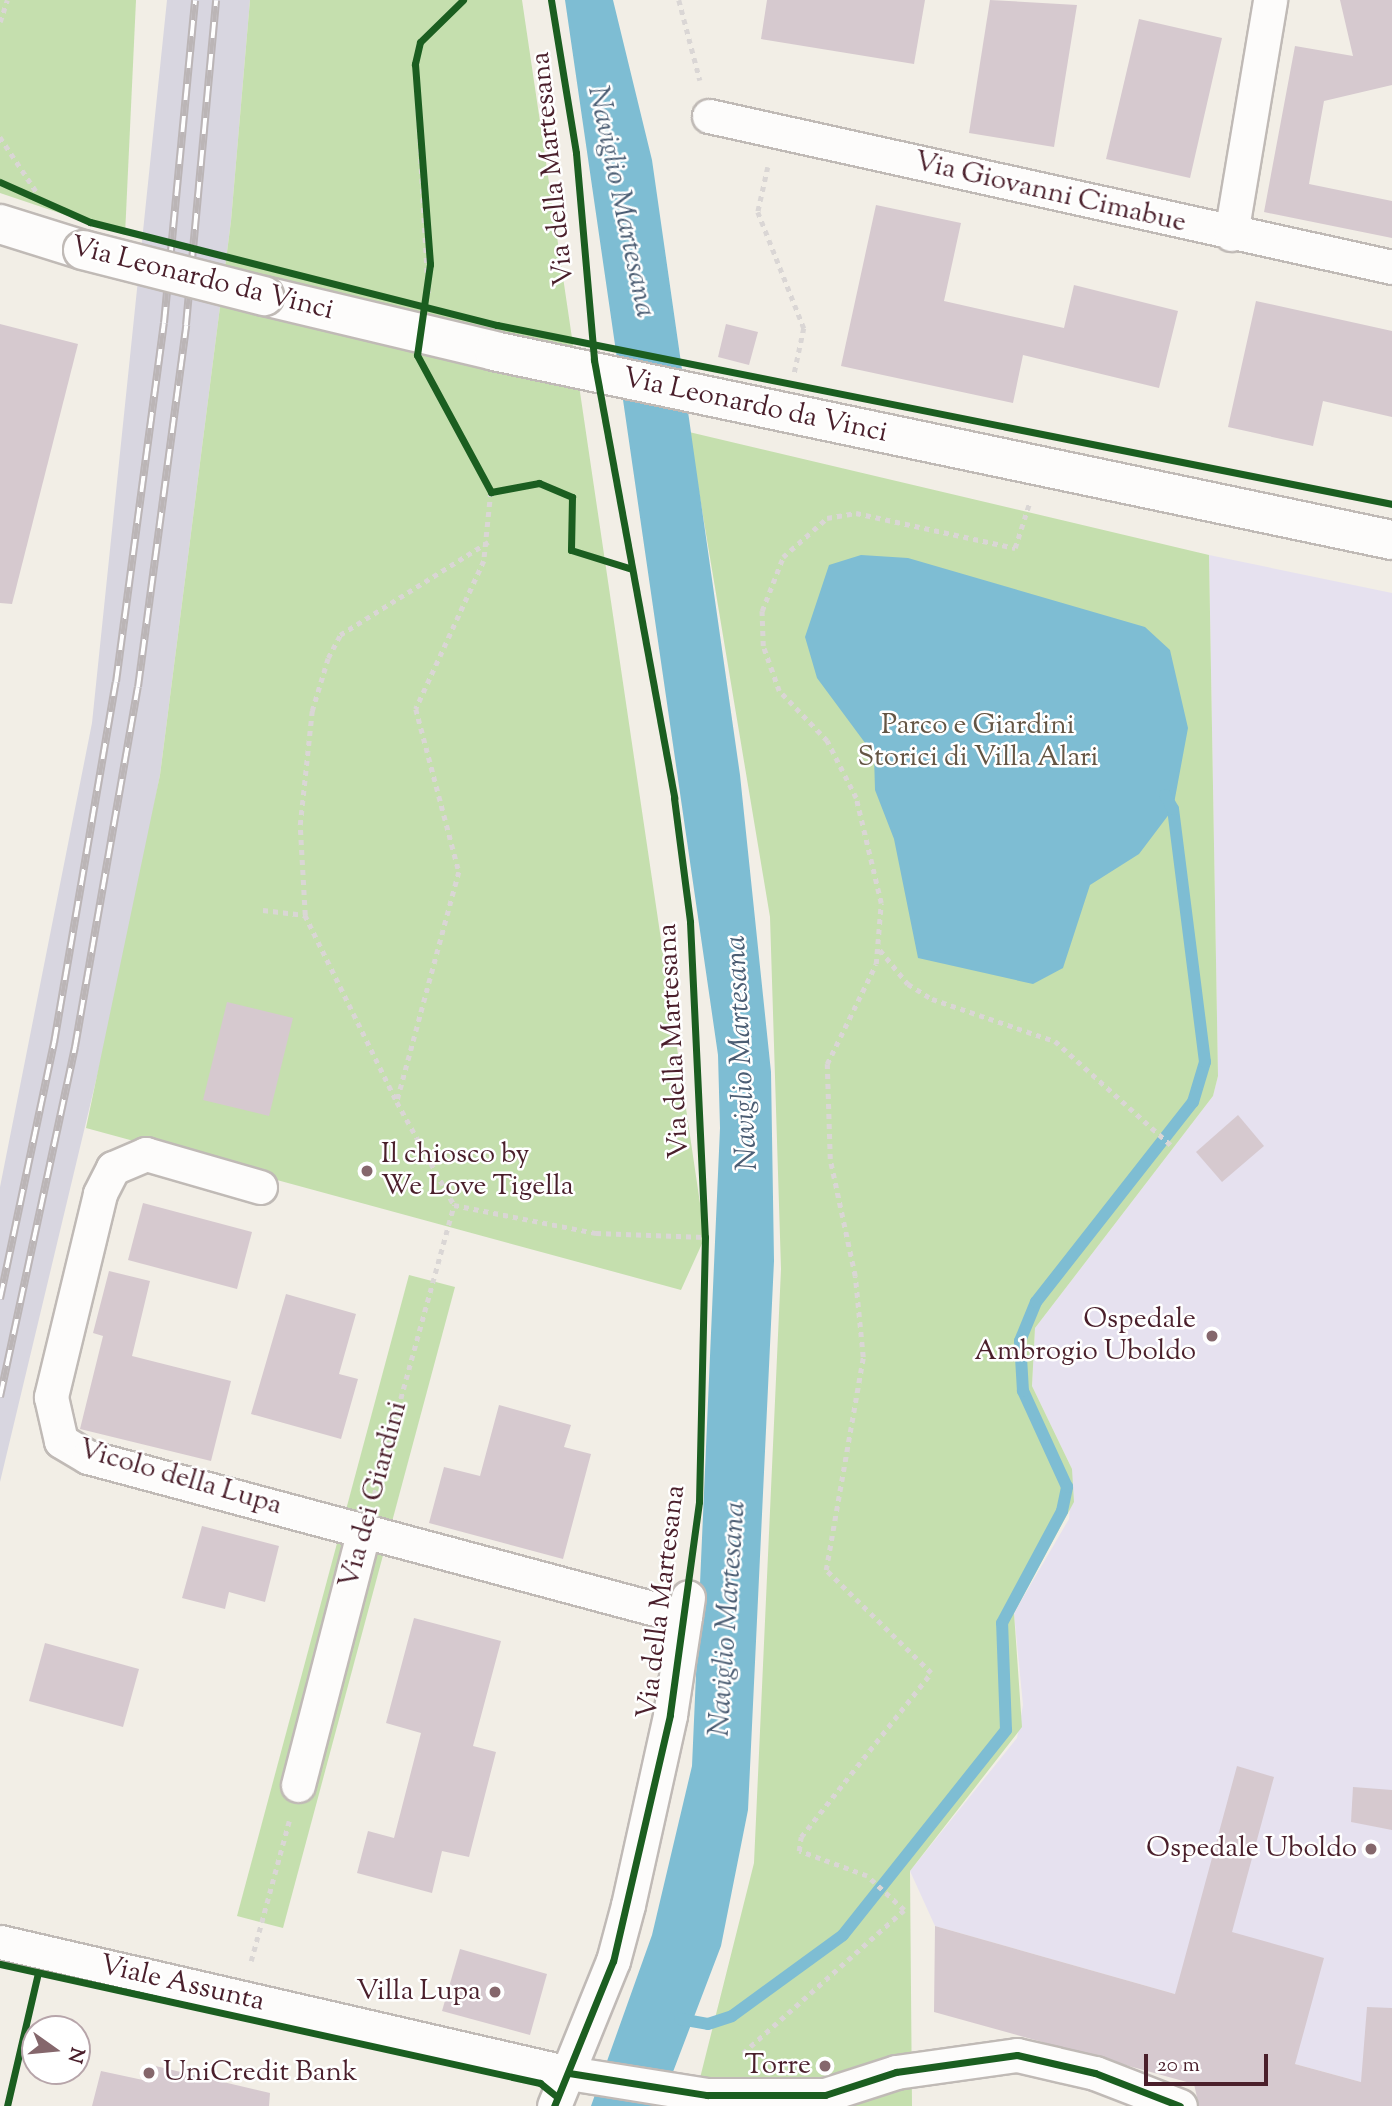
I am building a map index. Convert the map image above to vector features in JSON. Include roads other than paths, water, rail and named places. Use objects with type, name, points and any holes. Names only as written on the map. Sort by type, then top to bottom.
[{"type":"street","points":[[1231,234],[1270,0]]},
{"type":"street","name":"Via Giovanni Cimabue","points":[[709,116],[1231,234],[1392,267]]},
{"type":"street","name":"Via Leonardo da Vinci","points":[[0,224],[83,250],[494,351],[1392,540]]},
{"type":"street","name":"Vicolo della Lupa","points":[[260,1187],[146,1154],[113,1168],[100,1194],[53,1385],[54,1432],[88,1457],[364,1529],[687,1605]]},
{"type":"street","name":"Via dei Giardini","points":[[298,1786],[364,1529]]},
{"type":"street","name":"Via della Martesana","points":[[554,2106],[569,2073],[628,1905],[670,1715],[687,1605]]},
{"type":"street","name":"Viale Assunta","points":[[0,1942],[569,2073],[707,2095],[825,2095],[896,2072],[1017,2055],[1095,2073],[1180,2106]]},
{"type":"water","name":"Naviglio Martesana","points":[[565,0],[613,0],[652,160],[740,775],[771,1072],[774,1261],[748,1810],[721,1946],[660,2106],[591,2106],[652,1935],[692,1766],[720,1128],[718,1055]]},
{"type":"water","points":[[861,555],[908,558],[1145,627],[1170,650],[1188,728],[1173,809],[1139,854],[1090,885],[1063,968],[1033,984],[918,958],[894,839],[875,790],[874,755],[817,678],[805,637],[829,565]]},
{"type":"waterway","points":[[680,2019],[708,2024],[732,2016],[843,1935],[1006,1730],[1002,1623],[1062,1511],[1067,1487],[1023,1391],[1020,1341],[1036,1302],[1193,1102],[1205,1062],[1173,809],[1165,795]]},
{"type":"railway","points":[[0,1299],[54,1043],[116,682],[164,323],[195,0]]},
{"type":"railway","points":[[0,1397],[75,1047],[138,687],[186,325],[216,0]]},
{"type":"place","name":"Il chiosco by We Love Tigella","points":[[367,1171]]},
{"type":"place","name":"Ospedale Ambrogio Uboldo","points":[[1212,1336]]},
{"type":"place","name":"Ospedale Uboldo","points":[[1371,1849]]},
{"type":"place","name":"Villa Lupa","points":[[495,1992]]},
{"type":"place","name":"Torre","points":[[825,2066]]},
{"type":"place","name":"UniCredit Bank","points":[[149,2073]]},
{"type":"park label","name":"Parco e Giardini Storici di Villa Alari","points":[[978,742]]}]
